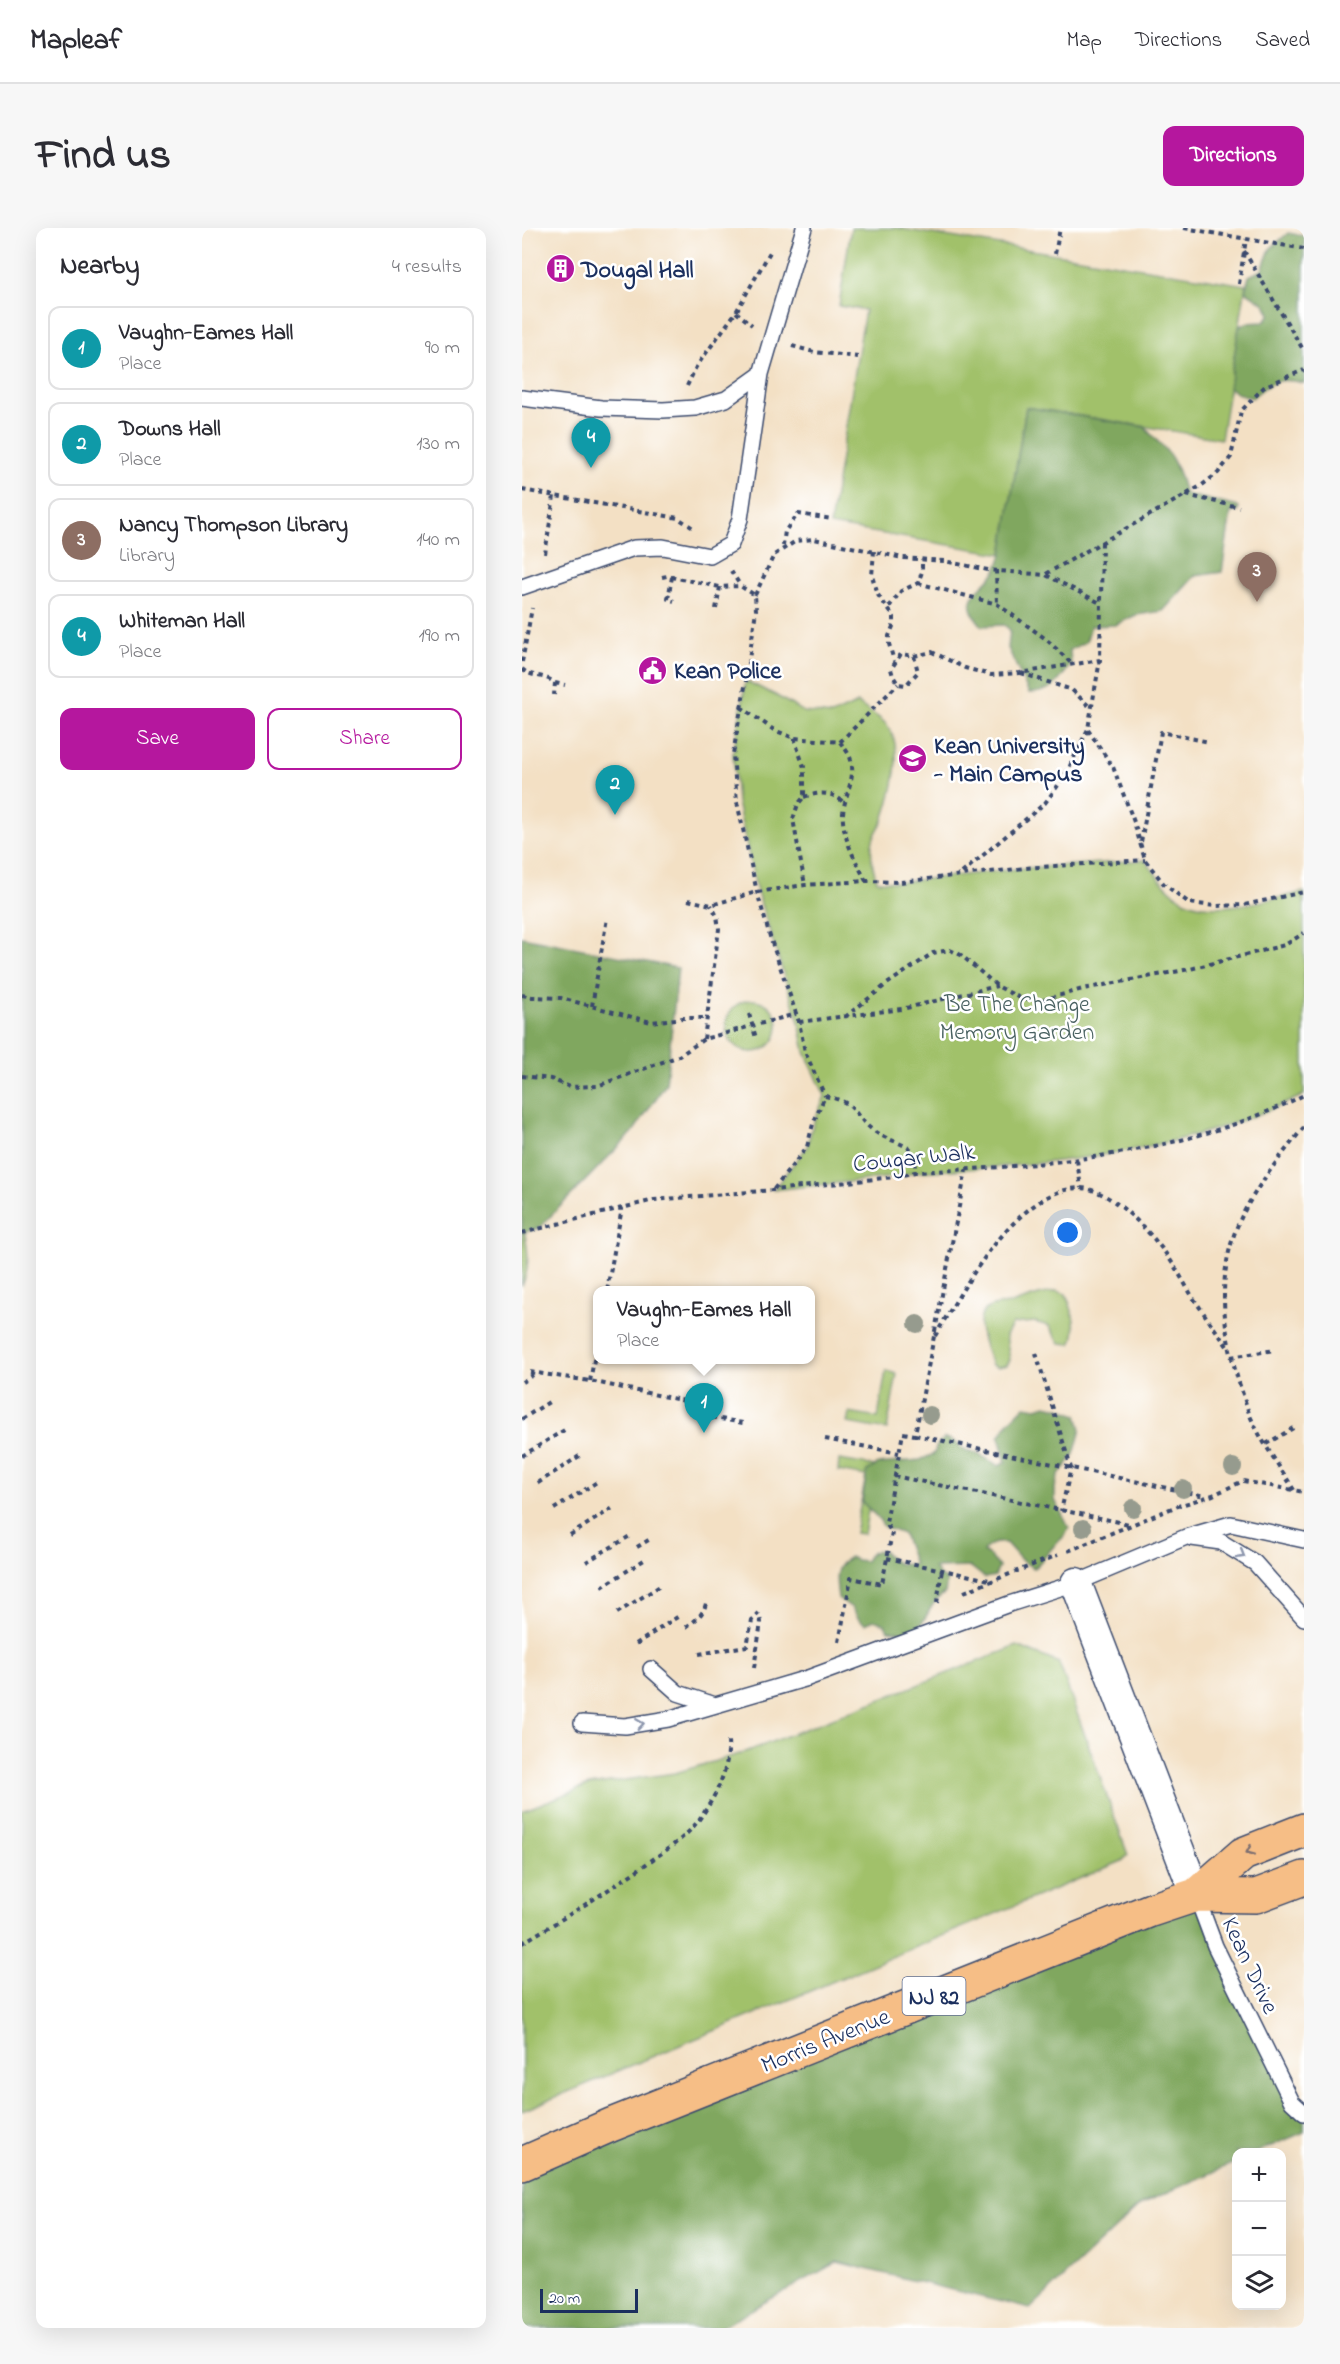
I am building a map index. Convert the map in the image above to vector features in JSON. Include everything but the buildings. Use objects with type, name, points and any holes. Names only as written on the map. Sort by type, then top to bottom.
[{"type":"main road","name":"Morris Avenue","points":[[522,2164],[673,2100],[1196,1894],[1243,1854],[1304,1830]]},
{"type":"main road","name":"Morris Avenue","points":[[1196,1894],[1256,1896],[1304,1878]]},
{"type":"street","points":[[1076,1583],[1196,1894]]},
{"type":"lane","points":[[522,587],[634,548],[663,547],[710,556],[731,544],[740,519],[761,374],[804,228]]},
{"type":"lane","points":[[522,398],[601,408],[695,408],[726,399],[761,374]]},
{"type":"lane","points":[[582,1723],[625,1726],[668,1719],[808,1678],[1010,1604],[1076,1583],[1186,1537],[1231,1524],[1304,1540]]},
{"type":"lane","points":[[1186,1537],[1221,1542],[1255,1563],[1304,1618]]},
{"type":"lane","points":[[651,1669],[678,1694],[715,1705]]},
{"type":"lane","name":"Kean Drive","points":[[1196,1894],[1215,1946],[1292,2102],[1304,2114]]},
{"type":"path","points":[[1055,254],[1060,228]]},
{"type":"path","points":[[1184,228],[1304,249]]},
{"type":"path","points":[[1239,284],[1246,239]]},
{"type":"path","points":[[684,392],[696,367],[750,289],[770,251]]},
{"type":"path","points":[[1244,251],[1304,351]]},
{"type":"path","points":[[1046,575],[1185,495],[1218,473],[1231,457],[1241,411],[1265,386],[1304,370]]},
{"type":"path","points":[[522,490],[678,518],[696,530]]},
{"type":"path","points":[[1185,495],[1239,507]]},
{"type":"path","points":[[543,564],[554,496]]},
{"type":"path","points":[[783,547],[784,531],[798,514],[832,519]]},
{"type":"path","points":[[773,1190],[807,1147],[813,1124],[825,1096],[805,1052],[799,1022],[757,892],[736,802],[733,754],[749,661],[756,610],[755,596],[774,555],[783,547],[796,541],[814,539],[922,559],[1046,575],[1102,604]]},
{"type":"path","points":[[962,874],[1045,803],[1065,776],[1088,729],[1100,660],[1102,542]]},
{"type":"path","points":[[874,551],[872,576],[878,595],[889,607],[894,617],[889,644],[895,662]]},
{"type":"path","points":[[918,583],[922,572],[922,559]]},
{"type":"path","points":[[996,570],[996,604]]},
{"type":"path","points":[[731,571],[740,586],[755,596]]},
{"type":"path","points":[[662,578],[720,587],[740,586]]},
{"type":"path","points":[[672,578],[668,599],[674,601]]},
{"type":"path","points":[[889,607],[901,591],[918,583],[996,604],[1046,639],[1071,663]]},
{"type":"path","points":[[716,609],[720,587]]},
{"type":"path","points":[[522,662],[523,647],[533,606]]},
{"type":"path","points":[[898,684],[891,669],[901,654],[914,656],[932,652],[965,668],[991,675],[1020,673],[1100,660]]},
{"type":"path","points":[[898,684],[906,685],[918,672],[914,656]]},
{"type":"path","points":[[522,671],[549,677],[555,683],[565,685]]},
{"type":"path","points":[[1020,673],[1072,690],[1091,708]]},
{"type":"path","points":[[554,695],[555,683]]},
{"type":"path","points":[[741,707],[774,730],[794,738],[840,742],[898,684]]},
{"type":"path","points":[[1088,729],[1113,767],[1145,860],[1164,884],[1189,903],[1215,906],[1244,905],[1304,892]]},
{"type":"path","points":[[1140,843],[1161,732],[1209,742]]},
{"type":"path","points":[[794,738],[804,767],[804,797]]},
{"type":"path","points":[[840,742],[850,758],[852,780],[843,803],[847,842],[866,881]]},
{"type":"path","points":[[805,885],[794,819],[798,804],[804,797],[828,793],[837,796],[843,803]]},
{"type":"path","points":[[688,900],[711,905],[757,892],[805,885],[866,881],[900,882],[962,874],[1145,860]]},
{"type":"path","points":[[704,1039],[719,929],[717,916],[711,905]]},
{"type":"path","points":[[592,1006],[607,918]]},
{"type":"path","points":[[845,1017],[886,984],[933,953],[950,950],[961,955],[997,986],[1018,997],[1040,1001],[1083,989],[1190,969],[1285,945],[1304,933]]},
{"type":"path","points":[[799,1022],[902,1009],[997,986]]},
{"type":"path","points":[[522,995],[561,998],[651,1023],[683,1018],[707,1018]]},
{"type":"path","points":[[749,1014],[756,1038]]},
{"type":"path","points":[[522,1076],[551,1080],[570,1087],[597,1086],[679,1056],[704,1039],[796,1014]]},
{"type":"path","name":"Cougar Walk","points":[[522,1233],[654,1200],[773,1190],[894,1177],[915,1172],[1077,1160],[1176,1141],[1256,1116],[1304,1095]]},
{"type":"path","points":[[825,1096],[841,1099],[851,1105],[862,1121],[876,1132],[912,1150],[915,1158],[915,1172]]},
{"type":"path","points":[[1294,1490],[1252,1420],[1231,1357],[1223,1307],[1226,1273],[1234,1236],[1245,1210],[1257,1189],[1304,1127]]},
{"type":"path","points":[[1077,1160],[1081,1188]]},
{"type":"path","points":[[915,1435],[966,1170]]},
{"type":"path","points":[[934,1339],[974,1270],[1017,1219],[1053,1194],[1081,1188],[1092,1190],[1113,1201],[1138,1221],[1164,1250],[1229,1349]]},
{"type":"path","points":[[608,1286],[622,1208]]},
{"type":"path","points":[[1231,1357],[1275,1350]]},
{"type":"path","points":[[1036,1353],[1071,1468],[1061,1510]]},
{"type":"path","points":[[590,1381],[593,1363]]},
{"type":"path","points":[[522,1382],[532,1373],[590,1381],[695,1403],[693,1414],[743,1423]]},
{"type":"path","points":[[522,1419],[549,1402]]},
{"type":"path","points":[[1266,1444],[1296,1427]]},
{"type":"path","points":[[522,1456],[566,1429]]},
{"type":"path","points":[[839,1642],[851,1578],[882,1584],[892,1533],[886,1523],[903,1433],[1206,1496]]},
{"type":"path","points":[[825,1438],[899,1454]]},
{"type":"path","points":[[538,1482],[581,1455]]},
{"type":"path","points":[[894,1476],[1130,1525]]},
{"type":"path","points":[[958,1594],[1243,1481],[1304,1492]]},
{"type":"path","points":[[554,1509],[597,1482]]},
{"type":"path","points":[[570,1536],[613,1508]]},
{"type":"path","points":[[586,1562],[630,1536]]},
{"type":"path","points":[[637,1547],[652,1538]]},
{"type":"path","points":[[887,1558],[991,1581]]},
{"type":"path","points":[[602,1587],[644,1560]]},
{"type":"path","points":[[937,1604],[942,1570]]},
{"type":"path","points":[[617,1613],[660,1586]]},
{"type":"path","points":[[926,1606],[947,1599]]},
{"type":"path","points":[[686,1627],[701,1614],[706,1603]]},
{"type":"path","points":[[699,1654],[747,1646],[752,1620],[759,1613],[761,1622],[753,1670]]},
{"type":"path","points":[[636,1644],[679,1616]]},
{"type":"path","points":[[522,1942],[604,1893],[671,1846],[697,1822],[718,1788],[726,1766],[728,1741]]},
{"type":"green space","points":[[851,228],[896,228],[1246,285],[1221,439],[1026,407],[1002,554],[830,525],[865,310],[839,306]]},
{"type":"green space","points":[[1288,233],[1304,236],[1304,383],[1288,380],[1276,382],[1252,398],[1236,393],[1229,387],[1239,327],[1246,323],[1264,322],[1270,314],[1265,304],[1245,291],[1249,276],[1262,270],[1270,249]]},
{"type":"green space","points":[[1026,407],[1145,427],[1172,459],[1185,494],[1239,507],[1238,512],[1231,512],[1222,572],[1195,576],[1163,611],[1136,615],[1115,625],[1091,626],[1086,642],[1070,650],[1071,664],[1059,681],[1044,691],[1029,693],[1008,648],[1010,630],[1004,625],[982,626],[971,609],[973,597],[995,572],[1002,554]]},
{"type":"green space","name":"Be The Change Memory Garden","points":[[746,681],[804,712],[832,715],[858,703],[881,719],[891,731],[895,743],[896,769],[883,820],[875,835],[871,851],[877,881],[900,882],[1025,868],[1145,860],[1175,894],[1181,899],[1200,906],[1246,904],[1304,892],[1304,1095],[1258,1115],[1210,1131],[1114,1153],[1015,1166],[915,1172],[894,1177],[773,1190],[807,1147],[813,1124],[825,1096],[805,1052],[799,1022],[757,892],[737,802],[733,754]]},
{"type":"green space","points":[[522,937],[678,968],[666,1084],[633,1132],[539,1228],[522,1233]]},
{"type":"green space","points":[[752,1000],[762,1002],[770,1008],[776,1016],[778,1026],[776,1036],[770,1044],[762,1050],[752,1052],[742,1050],[734,1044],[728,1036],[726,1026],[728,1016],[734,1008],[742,1002]]},
{"type":"green space","points":[[522,1219],[528,1261],[522,1286]]},
{"type":"green space","points":[[1057,1291],[1066,1294],[1072,1312],[1075,1325],[1071,1344],[1060,1343],[1049,1326],[1035,1322],[1013,1324],[1006,1335],[1010,1360],[1007,1365],[997,1367],[992,1365],[981,1335],[980,1319],[983,1313],[993,1306],[1011,1304]]},
{"type":"green space","points":[[886,1371],[897,1374],[887,1430],[847,1423],[849,1413],[878,1418]]},
{"type":"green space","points":[[1046,1405],[1077,1415],[1081,1429],[1073,1457],[1059,1474],[1055,1487],[1055,1500],[1069,1528],[1065,1535],[1034,1568],[1023,1562],[1006,1543],[995,1543],[983,1552],[991,1557],[999,1567],[995,1576],[985,1578],[971,1567],[934,1568],[940,1576],[947,1580],[945,1593],[939,1597],[922,1623],[911,1633],[888,1630],[885,1624],[874,1620],[865,1624],[852,1608],[838,1598],[836,1574],[840,1565],[850,1557],[865,1561],[871,1553],[881,1551],[897,1563],[914,1564],[903,1534],[884,1527],[862,1502],[867,1471],[878,1464],[920,1460],[934,1454],[937,1445],[945,1438],[955,1441],[962,1449],[978,1454],[999,1466],[1006,1462],[999,1437],[1008,1423],[1025,1406],[1037,1408]]},
{"type":"green space","points":[[839,1460],[876,1466],[864,1534],[855,1533],[866,1476],[838,1471]]},
{"type":"green space","points":[[1017,1646],[1059,1663],[1128,1855],[1122,1861],[522,2111],[522,1811],[589,1785],[675,1773],[743,1753]]},
{"type":"green space","points":[[1196,1895],[1304,2113],[1304,2132],[1266,2148],[1232,2148],[1232,2164],[1141,2204],[1030,2309],[837,2262],[719,2328],[522,2328],[522,2164]]},
{"type":"place","name":"Dougal Hall","points":[[560,269]]},
{"type":"place","name":"Whiteman Hall","points":[[591,468]]},
{"type":"place","name":"Nancy Thompson Library","points":[[1257,602]]},
{"type":"place","name":"Kean Police","points":[[653,670]]},
{"type":"place","name":"Kean University - Main Campus","points":[[913,759]]},
{"type":"place","name":"Downs Hall","points":[[615,815]]},
{"type":"place","name":"Vaughn-Eames Hall","points":[[704,1433]]}]
